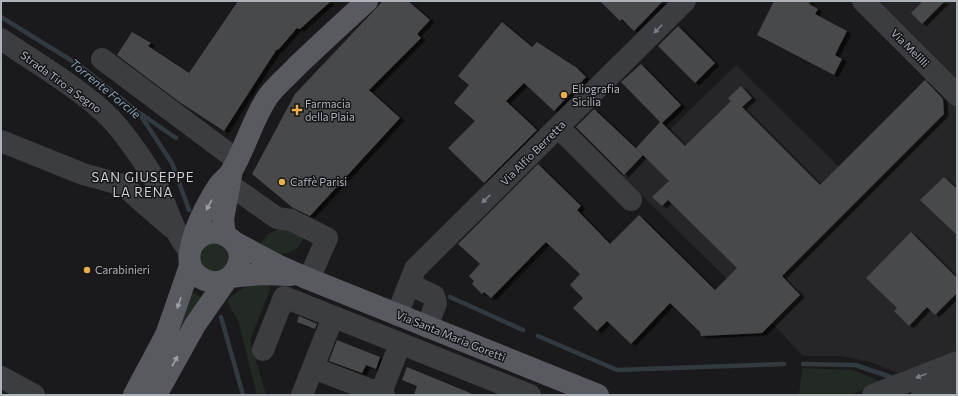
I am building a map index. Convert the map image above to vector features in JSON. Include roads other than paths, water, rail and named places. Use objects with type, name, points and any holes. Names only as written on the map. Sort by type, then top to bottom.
[{"type":"main road","points":[[156,395],[195,325],[236,270],[239,261],[238,251],[230,239],[223,219],[233,172],[267,97],[328,36],[367,1]]},
{"type":"main road","points":[[134,395],[166,335],[187,249],[197,226],[219,186],[233,172]]},
{"type":"main road","points":[[187,249],[205,234],[216,232],[230,239]]},
{"type":"main road","name":"Via Santa Maria Goretti","points":[[230,239],[277,265],[307,278],[598,395]]},
{"type":"main road","points":[[187,249],[195,274],[206,281],[216,282],[229,278],[262,274],[307,278]]},
{"type":"street","name":"Via Alfio Berretta","points":[[398,315],[415,269],[685,1]]},
{"type":"street","name":"Via Melilli","points":[[864,1],[957,95]]},
{"type":"street","name":"Strada Tiro a Segno","points":[[1,39],[81,95],[109,118],[125,135],[148,169],[187,249]]},
{"type":"street","points":[[102,59],[233,172],[277,218],[291,220],[327,238],[307,278]]},
{"type":"street","points":[[558,128],[631,200]]},
{"type":"street","points":[[1,140],[84,174],[123,185],[187,249]]},
{"type":"street","points":[[409,284],[434,296],[436,303],[427,327]]},
{"type":"street","points":[[263,350],[284,297],[400,344],[491,388],[530,395]]},
{"type":"street","points":[[302,395],[334,317]]},
{"type":"street","points":[[313,368],[382,395],[400,344]]},
{"type":"street","points":[[491,388],[504,357]]},
{"type":"street","points":[[873,395],[957,362]]},
{"type":"street","points":[[1,377],[34,395]]},
{"type":"street","points":[[922,395],[957,381]]},
{"type":"waterway","name":"Torrente Forcile","points":[[1,17],[82,67],[139,113],[172,163],[189,210]]},
{"type":"waterway","points":[[141,114],[176,138]]},
{"type":"waterway","points":[[450,297],[523,330]]},
{"type":"waterway","name":"Torrente Forcile","points":[[221,317],[243,395]]},
{"type":"waterway","points":[[538,336],[617,370],[784,364]]},
{"type":"waterway","points":[[803,364],[855,365],[891,377]]},
{"type":"place","name":"Eliografia Sicilia","points":[[564,95]]},
{"type":"place","name":"Farmacia della Plaia","points":[[297,110]]},
{"type":"place","name":"Caffè Parisi","points":[[282,182]]},
{"type":"place","name":"Carabinieri","points":[[87,270]]},
{"type":"district","name":"SAN GIUSEPPE LA RENA","points":[[143,184]]}]
